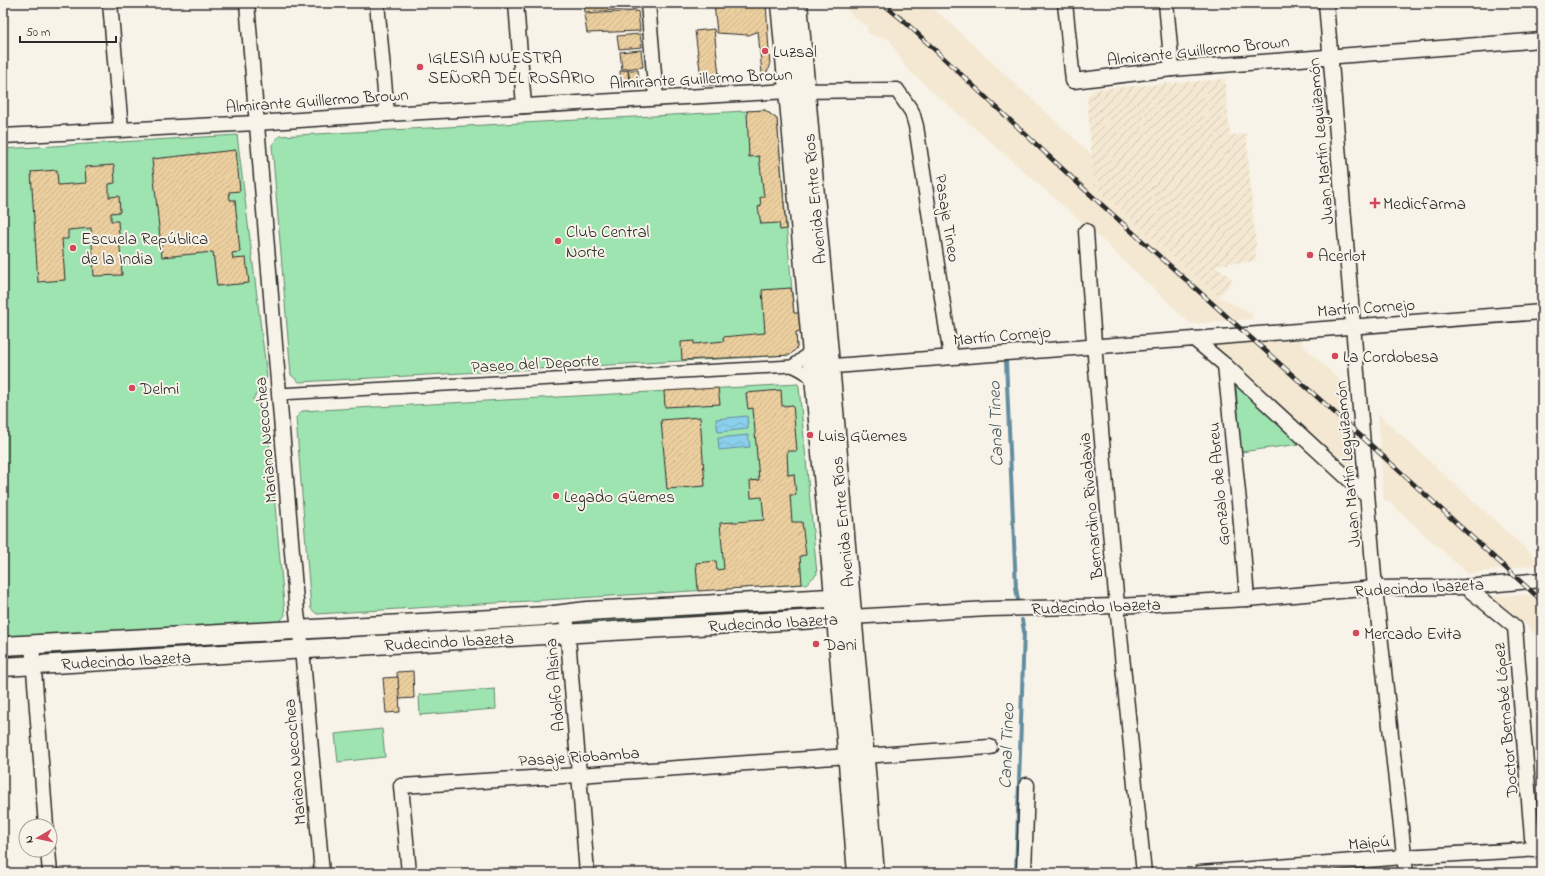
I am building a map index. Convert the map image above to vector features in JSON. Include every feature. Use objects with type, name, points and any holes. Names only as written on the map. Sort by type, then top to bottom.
[{"type":"main road","name":"Avenida Entre Ríos","points":[[781,3],[797,91],[819,373],[843,608],[855,756],[858,873]]},
{"type":"main road","name":"Avenida Entre Ríos","points":[[796,3],[797,91],[812,345],[819,373]]},
{"type":"main road","name":"Avenida Entre Ríos","points":[[855,756],[874,873]]},
{"type":"street","points":[[110,3],[120,129]]},
{"type":"street","name":"Mariano Necochea","points":[[247,3],[299,629],[322,873]]},
{"type":"street","points":[[377,3],[387,114]]},
{"type":"street","points":[[516,3],[524,106]]},
{"type":"street","points":[[648,3],[656,98]]},
{"type":"street","name":"Almirante Guillermo Brown","points":[[1065,3],[1073,81],[1172,69],[1542,40]]},
{"type":"street","points":[[1166,3],[1172,69]]},
{"type":"street","name":"Juan Martín Leguizamón","points":[[1326,3],[1375,588],[1406,873]]},
{"type":"street","name":"Almirante Guillermo Brown","points":[[3,136],[256,123],[656,98],[797,91],[897,90]]},
{"type":"street","name":"Pasaje Tineo","points":[[897,90],[912,112],[916,126],[951,357]]},
{"type":"street","name":"Bernardino Rivadavia","points":[[1086,231],[1094,346],[1117,606],[1144,873]]},
{"type":"street","name":"Martín Cornejo","points":[[819,373],[951,357],[1542,312]]},
{"type":"street","points":[[1194,339],[1225,365],[1367,496]]},
{"type":"street","points":[[792,366],[800,361],[809,352],[812,345]]},
{"type":"street","name":"Gonzalo de Abreu","points":[[1225,365],[1247,600]]},
{"type":"street","points":[[792,366],[802,370],[810,377],[819,373]]},
{"type":"street","name":"Paseo del Deporte","points":[[280,394],[792,366]]},
{"type":"street","name":"Rudecindo Ibazeta","points":[[3,646],[539,616],[566,613],[843,608],[988,609],[1117,606],[1247,600],[1375,588],[1466,587],[1542,580]]},
{"type":"street","name":"Doctor Bernabé López","points":[[1466,587],[1515,628],[1537,850]]},
{"type":"street","name":"Rudecindo Ibazeta","points":[[3,667],[568,633],[843,608]]},
{"type":"street","name":"Adolfo Alsina","points":[[566,613],[587,873]]},
{"type":"street","points":[[32,644],[45,818]]},
{"type":"street","name":"Pasaje Riobamba","points":[[408,873],[401,786],[990,747]]},
{"type":"street","points":[[1024,873],[1027,785]]},
{"type":"street","name":"Maipú","points":[[1200,873],[1265,871],[1404,857],[1537,850]]},
{"type":"street","points":[[49,858],[50,873]]},
{"type":"shaded area","points":[[839,3],[928,3],[1092,155],[1094,187],[1219,297],[1252,313],[1253,319],[1191,324],[1101,239],[906,68],[889,39],[868,34],[867,25],[863,25]]},
{"type":"shaded area","points":[[1225,79],[1230,135],[1246,134],[1256,261],[1215,265],[1233,280],[1219,297],[1094,187],[1087,96],[1095,89]]},
{"type":"shaded area","points":[[1302,340],[1303,346],[1342,382],[1345,382],[1354,475],[1273,406],[1213,345]]},
{"type":"shaded area","points":[[1378,414],[1542,564],[1468,574],[1387,500],[1384,500]]},
{"type":"shaded area","points":[[1542,594],[1542,640],[1490,596]]},
{"type":"green space","points":[[765,110],[777,119],[797,348],[790,355],[299,382],[291,375],[272,145],[279,136]]},
{"type":"green space","name":"Delmi","points":[[237,135],[267,377],[253,399],[267,418],[285,615],[278,624],[3,641],[3,149]]},
{"type":"green space","points":[[1235,375],[1306,443],[1241,452]]},
{"type":"green space","name":"Legado Güemes","points":[[798,384],[817,574],[806,584],[317,614],[311,609],[296,418],[302,411]]},
{"type":"green space","points":[[819,606],[819,613],[584,627],[584,620]]},
{"type":"green space","points":[[552,620],[553,627],[318,642],[318,635]]},
{"type":"green space","points":[[283,637],[284,644],[49,659],[49,652]]},
{"type":"green space","points":[[495,689],[496,709],[420,715],[419,695]]},
{"type":"green space","points":[[382,729],[385,757],[338,762],[335,734]]},
{"type":"water","points":[[747,416],[748,429],[718,432],[716,419]]},
{"type":"water","points":[[748,435],[750,447],[719,450],[718,438]]},
{"type":"building","points":[[584,3],[635,3],[636,9],[585,12]]},
{"type":"building","name":"Luzsal","points":[[714,3],[766,3],[770,67],[766,73],[762,74],[758,31],[749,35],[717,33]]},
{"type":"building","points":[[638,11],[640,31],[587,33],[584,14]]},
{"type":"building","points":[[714,29],[720,85],[702,85],[695,31]]},
{"type":"building","points":[[640,34],[642,47],[619,49],[617,36]]},
{"type":"building","points":[[641,50],[643,67],[622,69],[620,52]]},
{"type":"building","points":[[628,70],[629,85],[621,85],[620,71]]},
{"type":"building","points":[[628,70],[638,70],[640,85],[631,85]]},
{"type":"building","points":[[765,110],[777,119],[786,229],[780,230],[779,223],[761,224],[758,207],[761,206],[760,197],[764,197],[759,156],[749,157],[747,111]]},
{"type":"building","points":[[236,150],[240,191],[229,192],[230,200],[235,200],[240,252],[232,253],[233,259],[246,258],[249,283],[217,286],[213,252],[162,257],[152,159]]},
{"type":"building","points":[[114,165],[115,183],[109,184],[109,197],[119,196],[120,212],[111,213],[111,221],[118,221],[122,275],[94,276],[91,228],[68,230],[68,239],[62,239],[65,280],[38,282],[31,172],[57,170],[58,185],[86,183],[85,167]]},
{"type":"building","points":[[791,288],[794,313],[799,313],[801,331],[796,332],[797,348],[790,355],[682,360],[681,342],[694,341],[694,344],[724,341],[723,337],[765,333],[762,290]]},
{"type":"building","points":[[718,388],[720,404],[665,407],[664,391]]},
{"type":"building","points":[[781,390],[782,406],[793,405],[797,451],[787,451],[788,475],[794,474],[796,495],[790,495],[792,522],[802,522],[806,555],[800,556],[802,584],[698,591],[696,563],[716,561],[717,570],[724,569],[720,523],[764,520],[762,497],[751,498],[750,481],[759,480],[753,408],[748,409],[746,393]]},
{"type":"building","points":[[700,417],[705,486],[667,489],[661,420]]},
{"type":"building","points":[[413,671],[414,698],[399,699],[397,672]]},
{"type":"building","points":[[398,677],[400,712],[386,713],[383,678]]},
{"type":"waterway","name":"Canal Tineo","points":[[1006,361],[1016,588],[1019,606]]},
{"type":"waterway","name":"Canal Tineo","points":[[1016,873],[1024,631],[1022,620]]},
{"type":"railway","points":[[882,3],[905,22],[1083,188],[1362,437],[1542,601]]},
{"type":"place","name":"Luzsal","points":[[765,51]]},
{"type":"place","name":"IGLESIA NUESTRA SEÑORA DEL ROSARIO","points":[[420,67]]},
{"type":"place","name":"Medicfarma","points":[[1375,203]]},
{"type":"place","name":"Club Central Norte","points":[[558,241]]},
{"type":"place","name":"Escuela República de la India","points":[[73,248]]},
{"type":"place","name":"Acerlot","points":[[1310,255]]},
{"type":"place","name":"La Cordobesa","points":[[1335,356]]},
{"type":"place","name":"Delmi","points":[[132,388]]},
{"type":"place","name":"Luis Güemes","points":[[810,435]]},
{"type":"place","name":"Legado Güemes","points":[[556,496]]},
{"type":"place","name":"Mercado Evita","points":[[1356,633]]},
{"type":"place","name":"Dani","points":[[816,644]]}]
